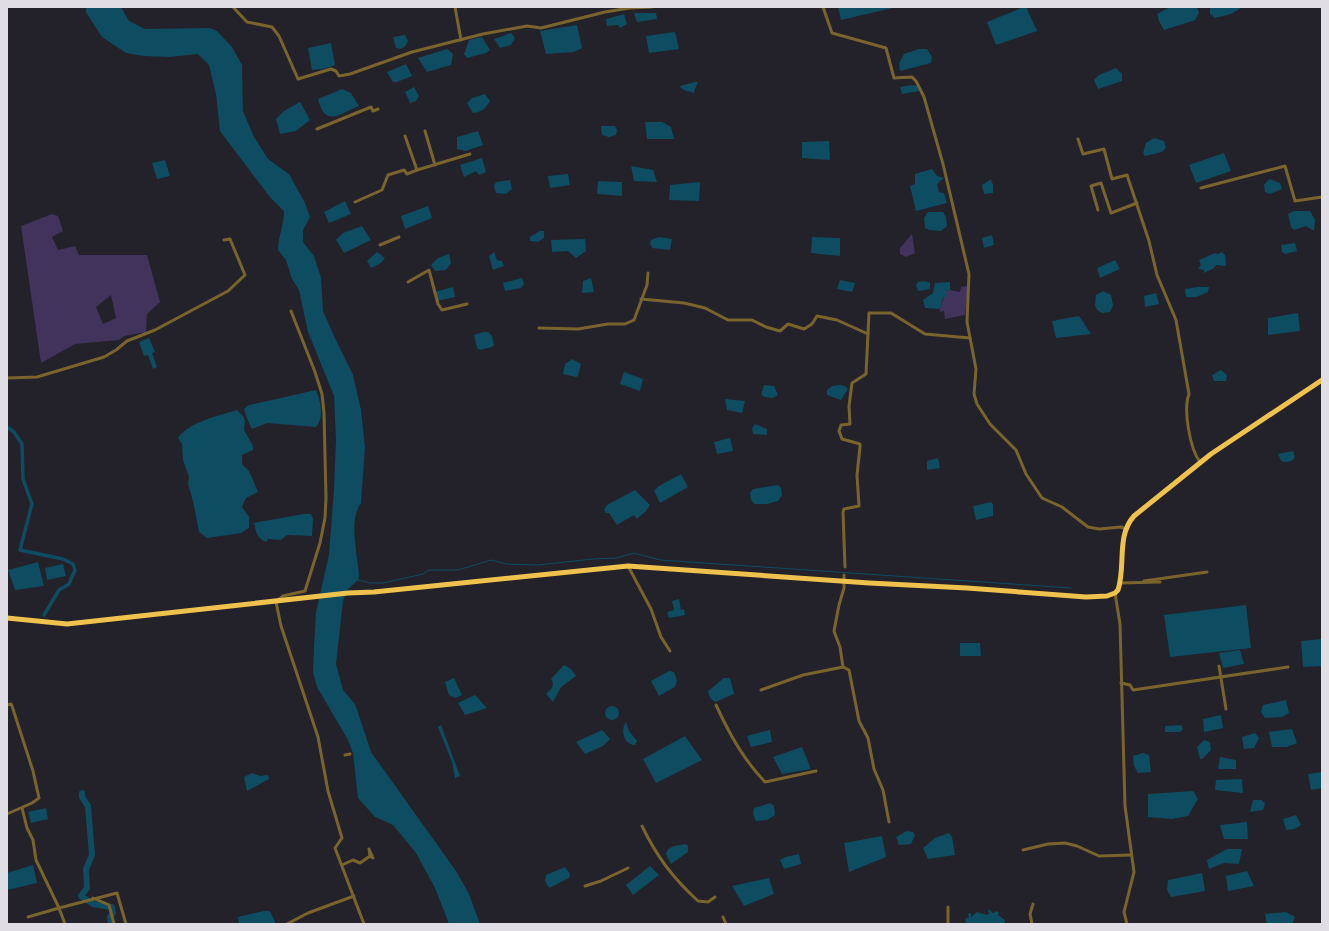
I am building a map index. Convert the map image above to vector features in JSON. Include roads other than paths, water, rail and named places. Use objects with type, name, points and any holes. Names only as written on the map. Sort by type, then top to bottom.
[{"type":"highway","points":[[7,618],[67,624],[348,593],[374,592],[628,566],[844,578],[1086,598],[1107,596],[1115,593],[1120,583],[1126,529],[1131,520],[1200,462],[1322,380]]},
{"type":"street","points":[[234,7],[241,18],[247,22],[272,26],[279,36],[298,79],[331,69],[336,71],[339,76],[350,74],[412,52],[502,30],[527,26],[541,28],[605,12],[630,8],[652,7]]},
{"type":"street","points":[[455,7],[461,40]]},
{"type":"street","points":[[823,7],[832,33],[886,48],[894,78],[912,77],[921,88],[943,164],[968,274],[966,316],[976,369],[974,394],[976,404],[990,424],[1016,450],[1026,474],[1042,498],[1062,507],[1088,526],[1099,529],[1121,527],[1126,529]]},
{"type":"street","points":[[317,129],[371,107],[373,111],[378,109]]},
{"type":"street","points":[[425,131],[435,165]]},
{"type":"street","points":[[405,136],[417,170]]},
{"type":"street","points":[[1078,139],[1083,154],[1104,149],[1112,179],[1127,175],[1137,203],[1158,275],[1176,320],[1189,394],[1186,403],[1187,419],[1195,454],[1200,462]]},
{"type":"street","points":[[355,202],[382,190],[388,175],[404,170],[407,174],[470,154]]},
{"type":"street","points":[[1201,188],[1285,166],[1295,201],[1322,197]]},
{"type":"street","points":[[1098,210],[1091,186],[1101,183],[1111,213],[1137,203]]},
{"type":"street","points":[[380,245],[399,237]]},
{"type":"street","points":[[7,378],[37,377],[104,357],[127,341],[155,330],[228,291],[245,275],[230,239],[224,240]]},
{"type":"street","points":[[408,282],[429,270],[438,304],[442,310],[467,304]]},
{"type":"street","points":[[539,328],[578,329],[608,324],[625,324],[634,320],[647,285],[648,273]]},
{"type":"street","points":[[641,298],[691,304],[705,308],[728,320],[752,320],[766,328],[780,331],[788,324],[804,329],[812,324],[817,316],[837,320],[868,334]]},
{"type":"street","points":[[291,311],[322,394],[326,498],[320,543],[305,591],[283,596],[276,602],[281,626],[318,737],[328,791],[339,821],[342,838],[335,848],[364,924]]},
{"type":"street","points":[[844,567],[843,512],[844,509],[860,506],[857,475],[860,446],[857,443],[842,439],[839,431],[841,425],[850,424],[849,406],[852,383],[866,374],[869,313],[891,313],[925,334],[970,338]]},
{"type":"street","points":[[628,566],[651,609],[661,637],[670,651]]},
{"type":"street","points":[[1120,583],[1207,572]]},
{"type":"street","points":[[843,666],[840,647],[834,631],[844,578]]},
{"type":"street","points":[[1144,581],[1160,582]]},
{"type":"street","points":[[1115,593],[1120,624],[1125,806],[1130,855],[1134,872],[1124,912],[1127,924]]},
{"type":"street","points":[[761,690],[803,675],[843,666],[849,670],[859,721],[868,738],[874,769],[883,790],[889,822]]},
{"type":"street","points":[[1219,666],[1222,676],[1226,709]]},
{"type":"street","points":[[1121,684],[1130,686],[1133,690],[1288,667]]},
{"type":"street","points":[[7,705],[11,704],[19,724],[39,798],[22,808],[7,814]]},
{"type":"street","points":[[716,705],[732,738],[752,769],[765,782],[816,771]]},
{"type":"street","points":[[345,755],[350,754]]},
{"type":"street","points":[[22,808],[27,828],[33,840],[36,860],[65,924]]},
{"type":"street","points":[[642,826],[666,868],[679,884],[698,901],[708,902],[715,897]]},
{"type":"street","points":[[1022,850],[1048,844],[1065,843],[1077,846],[1099,856],[1130,855]]},
{"type":"street","points":[[342,865],[353,860],[360,863],[370,856]]},
{"type":"street","points":[[585,886],[607,879],[628,868]]},
{"type":"street","points":[[28,917],[93,898],[117,893],[126,924]]},
{"type":"street","points":[[287,924],[308,913],[354,896]]},
{"type":"street","points":[[93,898],[109,905],[114,924]]},
{"type":"street","points":[[1032,924],[1030,914],[1033,904]]},
{"type":"street","points":[[948,908],[948,924]]},
{"type":"street","points":[[723,918],[726,924]]},
{"type":"water","points":[[86,7],[121,7],[129,21],[145,29],[210,28],[217,31],[232,47],[242,65],[243,111],[254,137],[268,159],[289,174],[305,203],[310,217],[303,230],[303,242],[314,256],[321,278],[323,311],[353,375],[361,410],[365,447],[361,503],[357,510],[354,528],[359,576],[358,580],[347,590],[343,601],[336,664],[343,690],[355,704],[371,752],[456,871],[469,894],[480,924],[449,924],[435,888],[416,853],[393,825],[375,817],[358,798],[353,753],[348,740],[317,687],[313,672],[316,612],[329,555],[334,489],[336,440],[334,396],[308,332],[299,290],[292,279],[286,260],[278,250],[284,211],[269,196],[220,131],[216,94],[209,65],[198,54],[169,57],[144,56],[126,53],[102,37],[86,12]]},
{"type":"water","points":[[838,7],[897,7],[841,20]]},
{"type":"water","points":[[1026,7],[1037,31],[996,45],[987,22]]},
{"type":"water","points":[[1170,7],[1197,7],[1199,13],[1195,20],[1164,30],[1157,14]]},
{"type":"water","points":[[1210,7],[1243,7],[1231,14],[1215,18],[1210,14]]},
{"type":"water","points":[[634,13],[656,13],[657,19],[637,22]]},
{"type":"water","points":[[624,14],[627,24],[620,28],[618,25],[607,26],[606,19]]},
{"type":"water","points":[[577,25],[582,48],[574,52],[546,54],[540,31]]},
{"type":"water","points":[[675,32],[679,49],[649,53],[646,36]]},
{"type":"water","points":[[511,33],[515,38],[511,45],[500,48],[494,39]]},
{"type":"water","points":[[405,35],[408,41],[404,48],[396,48],[393,37]]},
{"type":"water","points":[[482,37],[490,50],[486,53],[467,58],[464,54],[469,40]]},
{"type":"water","points":[[331,43],[335,65],[323,69],[312,70],[308,48]]},
{"type":"water","points":[[447,49],[453,54],[451,65],[427,72],[418,58]]},
{"type":"water","points":[[919,49],[927,49],[932,57],[931,63],[900,71],[899,63],[904,54]]},
{"type":"water","points":[[406,64],[412,76],[397,82],[393,82],[387,72]]},
{"type":"water","points":[[1116,68],[1122,74],[1122,81],[1098,89],[1094,80],[1099,75]]},
{"type":"water","points":[[698,82],[693,94],[692,92],[686,91],[680,87],[680,86]]},
{"type":"water","points":[[912,85],[917,86],[919,91],[902,94],[900,87]]},
{"type":"water","points":[[414,87],[419,96],[416,101],[410,103],[405,92]]},
{"type":"water","points":[[342,89],[351,93],[359,106],[339,115],[329,116],[321,108],[318,99]]},
{"type":"water","points":[[485,94],[490,101],[483,110],[473,113],[467,103],[472,98]]},
{"type":"water","points":[[300,102],[310,120],[296,131],[280,134],[276,119],[284,111]]},
{"type":"water","points":[[645,122],[662,122],[671,127],[674,139],[647,139]]},
{"type":"water","points":[[601,126],[615,126],[617,130],[616,135],[609,137],[602,135]]},
{"type":"water","points":[[478,131],[483,145],[466,151],[457,149],[457,137]]},
{"type":"water","points":[[1154,138],[1164,141],[1166,148],[1162,152],[1145,156],[1143,153],[1146,143]]},
{"type":"water","points":[[829,141],[830,160],[802,158],[802,142]]},
{"type":"water","points":[[1224,153],[1231,171],[1196,183],[1189,165]]},
{"type":"water","points":[[482,158],[486,172],[479,175],[476,171],[464,177],[460,165]]},
{"type":"water","points":[[165,160],[170,176],[157,179],[152,163]]},
{"type":"water","points":[[631,166],[653,170],[657,182],[634,181]]},
{"type":"water","points":[[932,169],[937,176],[944,178],[937,184],[939,192],[944,193],[947,203],[916,211],[910,186],[915,184],[915,174]]},
{"type":"water","points":[[568,174],[570,185],[550,188],[548,176]]},
{"type":"water","points":[[991,179],[993,193],[984,194],[982,185]]},
{"type":"water","points":[[1269,179],[1280,183],[1282,189],[1270,194],[1265,192],[1264,185]]},
{"type":"water","points":[[510,180],[512,189],[506,194],[496,193],[494,186],[496,182]]},
{"type":"water","points":[[598,181],[622,182],[622,196],[597,194]]},
{"type":"water","points":[[700,182],[699,201],[669,200],[670,185]]},
{"type":"water","points":[[345,201],[351,214],[329,223],[324,212]]},
{"type":"water","points":[[428,206],[432,218],[405,229],[401,216]]},
{"type":"water","points":[[1294,211],[1310,211],[1315,220],[1314,231],[1306,226],[1294,230],[1291,227],[1288,214]]},
{"type":"water","points":[[928,212],[943,212],[946,217],[947,226],[941,231],[929,230],[925,228],[924,218]]},
{"type":"water","points":[[362,226],[371,240],[344,253],[336,240],[343,233]]},
{"type":"water","points":[[540,231],[544,231],[544,238],[538,242],[530,241],[530,237]]},
{"type":"water","points":[[992,235],[994,245],[984,248],[982,238]]},
{"type":"water","points":[[659,237],[672,239],[670,250],[652,248],[650,243],[651,240]]},
{"type":"water","points":[[812,237],[840,238],[840,256],[811,253]]},
{"type":"water","points":[[585,239],[586,251],[576,258],[568,251],[552,252],[551,240]]},
{"type":"water","points":[[1295,243],[1297,251],[1285,254],[1282,252],[1281,245]]},
{"type":"water","points":[[377,252],[385,258],[381,263],[371,268],[367,261]]},
{"type":"water","points":[[494,252],[497,260],[502,261],[504,266],[493,270],[489,256]]},
{"type":"water","points":[[1222,252],[1225,255],[1226,266],[1216,265],[1214,268],[1204,273],[1204,270],[1198,269],[1201,265],[1199,260],[1215,253],[1218,254]]},
{"type":"water","points":[[449,254],[451,263],[446,270],[435,271],[431,265],[438,258]]},
{"type":"water","points":[[1115,260],[1120,269],[1100,278],[1097,268]]},
{"type":"water","points":[[522,278],[524,284],[521,288],[505,291],[503,283]]},
{"type":"water","points":[[591,278],[594,292],[582,293],[583,281]]},
{"type":"water","points":[[840,280],[855,283],[852,292],[837,289]]},
{"type":"water","points":[[924,281],[930,283],[930,289],[918,291],[916,285],[918,282]]},
{"type":"water","points":[[950,282],[950,290],[946,291],[947,296],[943,298],[940,309],[925,308],[923,300],[933,293],[935,283]]},
{"type":"water","points":[[453,287],[455,297],[437,301],[434,292]]},
{"type":"water","points":[[1209,287],[1208,292],[1196,297],[1186,297],[1185,289]]},
{"type":"water","points":[[1103,291],[1111,295],[1113,305],[1110,312],[1102,313],[1097,310],[1095,305],[1096,295]]},
{"type":"water","points":[[1156,293],[1159,304],[1145,307],[1144,296]]},
{"type":"water","points":[[1298,313],[1300,331],[1268,335],[1268,318]]},
{"type":"water","points":[[1079,316],[1091,334],[1056,338],[1052,321]]},
{"type":"water","points":[[488,332],[492,336],[494,345],[492,347],[480,350],[477,348],[474,335]]},
{"type":"water","points":[[149,338],[155,352],[152,353],[157,367],[153,369],[148,355],[144,356],[139,342]]},
{"type":"water","points":[[572,359],[581,364],[578,376],[576,377],[563,374],[565,364]]},
{"type":"water","points":[[1221,370],[1227,375],[1226,381],[1214,381],[1212,375]]},
{"type":"water","points":[[624,372],[643,379],[640,391],[620,384]]},
{"type":"water","points":[[764,385],[774,386],[778,395],[773,398],[764,397],[761,394]]},
{"type":"water","points":[[832,386],[845,386],[848,389],[841,400],[827,395],[827,390]]},
{"type":"water","points":[[316,390],[321,413],[319,423],[316,427],[267,423],[252,429],[244,409],[249,405]]},
{"type":"water","points":[[725,399],[745,401],[742,413],[727,410]]},
{"type":"water","points":[[237,410],[243,416],[245,421],[244,430],[253,446],[253,450],[242,455],[242,464],[249,471],[258,492],[246,498],[242,507],[249,517],[249,528],[241,533],[207,538],[199,532],[188,484],[189,477],[183,460],[182,444],[178,438],[182,433],[196,424]]},
{"type":"water","points":[[755,424],[767,429],[767,435],[753,434],[752,428]]},
{"type":"water","points":[[730,438],[733,451],[717,454],[714,442]]},
{"type":"water","points":[[1293,451],[1295,457],[1291,461],[1281,461],[1278,454]]},
{"type":"water","points":[[938,458],[940,468],[927,470],[927,461]]},
{"type":"water","points":[[681,474],[688,487],[660,503],[654,491],[659,486]]},
{"type":"water","points":[[778,485],[781,488],[782,495],[778,501],[767,504],[754,504],[751,500],[750,493],[753,489]]},
{"type":"water","points":[[635,490],[650,505],[637,519],[634,515],[617,525],[609,513],[606,513],[604,510],[607,505]]},
{"type":"water","points":[[991,502],[993,504],[993,516],[976,520],[973,506]]},
{"type":"water","points":[[311,514],[313,519],[312,536],[287,535],[281,540],[268,539],[267,542],[258,536],[253,523]]},
{"type":"water","points":[[38,562],[44,586],[15,590],[8,570]]},
{"type":"water","points":[[63,564],[66,576],[47,580],[45,568]]},
{"type":"water","points":[[679,599],[681,610],[684,609],[685,615],[669,618],[667,612],[674,610],[672,601]]},
{"type":"water","points":[[1246,605],[1251,648],[1170,657],[1164,615]]},
{"type":"water","points":[[1322,639],[1322,666],[1303,667],[1301,641]]},
{"type":"water","points":[[960,643],[980,643],[981,656],[960,656]]},
{"type":"water","points":[[1240,650],[1244,664],[1223,668],[1219,653]]},
{"type":"water","points":[[564,665],[571,669],[576,676],[561,687],[553,702],[546,694],[552,688],[553,683],[551,679]]},
{"type":"water","points":[[669,671],[674,672],[677,681],[675,687],[659,696],[651,681]]},
{"type":"water","points":[[454,678],[462,695],[455,698],[449,695],[445,682]]},
{"type":"water","points":[[724,678],[730,678],[734,694],[715,702],[710,698],[708,691]]},
{"type":"water","points":[[475,695],[487,708],[465,715],[458,703]]},
{"type":"water","points":[[1286,700],[1289,713],[1282,717],[1265,718],[1261,712],[1263,705]]},
{"type":"water","points":[[609,706],[615,706],[619,710],[619,716],[615,720],[609,720],[605,716],[605,710]]},
{"type":"water","points":[[1221,715],[1223,728],[1204,732],[1203,719]]},
{"type":"water","points":[[626,722],[629,731],[637,741],[635,745],[628,743],[624,736],[623,729]]},
{"type":"water","points":[[441,725],[460,776],[455,778],[452,762],[438,727]]},
{"type":"water","points":[[1181,725],[1183,729],[1180,732],[1165,732],[1165,726]]},
{"type":"water","points":[[1292,729],[1297,743],[1287,747],[1272,747],[1269,732]]},
{"type":"water","points":[[602,730],[610,739],[603,746],[585,754],[576,742]]},
{"type":"water","points":[[770,730],[772,742],[751,747],[747,736]]},
{"type":"water","points":[[1255,733],[1259,738],[1254,748],[1244,749],[1242,737]]},
{"type":"water","points":[[685,736],[702,760],[656,783],[643,759]]},
{"type":"water","points":[[1204,740],[1210,742],[1211,750],[1202,759],[1200,759],[1197,747]]},
{"type":"water","points":[[802,747],[811,769],[782,774],[773,757]]},
{"type":"water","points":[[1143,753],[1149,755],[1151,772],[1138,773],[1134,766],[1133,756]]},
{"type":"water","points":[[1220,757],[1236,760],[1236,769],[1218,769]]},
{"type":"water","points":[[1322,772],[1322,788],[1311,790],[1308,774]]},
{"type":"water","points":[[252,773],[260,776],[268,775],[269,779],[247,791],[244,777]]},
{"type":"water","points":[[1242,779],[1243,793],[1215,790],[1216,780]]},
{"type":"water","points":[[1193,791],[1198,799],[1188,816],[1172,819],[1148,817],[1148,794]]},
{"type":"water","points":[[1253,800],[1262,800],[1265,804],[1263,810],[1250,812]]},
{"type":"water","points":[[770,803],[774,806],[775,815],[767,820],[756,821],[753,814],[754,808]]},
{"type":"water","points":[[46,808],[48,819],[31,823],[28,812]]},
{"type":"water","points":[[1296,815],[1301,825],[1294,829],[1286,830],[1283,819]]},
{"type":"water","points":[[1247,822],[1248,839],[1224,839],[1220,825]]},
{"type":"water","points":[[907,831],[913,832],[915,835],[911,844],[899,845],[896,837]]},
{"type":"water","points":[[949,833],[952,837],[955,855],[928,859],[923,848],[935,838]]},
{"type":"water","points":[[882,836],[886,857],[849,872],[844,843]]},
{"type":"water","points":[[686,844],[688,846],[688,852],[671,864],[666,854],[668,849],[674,846]]},
{"type":"water","points":[[1227,849],[1242,849],[1239,864],[1224,863],[1209,869],[1207,860]]},
{"type":"water","points":[[799,854],[801,864],[784,869],[780,860],[785,857]]},
{"type":"water","points":[[33,865],[37,883],[7,890],[7,873]]},
{"type":"water","points":[[650,866],[659,875],[633,895],[626,885]]},
{"type":"water","points":[[565,867],[570,874],[569,878],[549,888],[545,881],[546,875]]},
{"type":"water","points":[[1247,871],[1254,886],[1228,891],[1226,876]]},
{"type":"water","points":[[1202,873],[1205,891],[1171,897],[1167,890],[1168,880]]},
{"type":"water","points":[[769,878],[774,894],[744,906],[732,886]]},
{"type":"water","points":[[988,909],[993,913],[997,911],[999,913],[998,915],[1005,920],[1004,924],[966,924],[965,919],[969,917],[968,914],[971,913],[971,917],[977,912],[987,915],[989,913]]},
{"type":"water","points":[[270,911],[276,924],[239,924],[238,917]]},
{"type":"water","points":[[1286,912],[1295,917],[1292,924],[1267,924],[1265,914]]},
{"type":"waterway","points":[[7,427],[14,432],[22,444],[23,479],[32,504],[20,550],[63,559],[73,564],[75,570],[69,584],[59,590],[44,615]]},
{"type":"waterway","points":[[358,580],[370,583],[383,583],[423,574],[429,570],[458,570],[491,560],[506,564],[538,565],[616,558],[634,553],[660,560],[1071,588]]},
{"type":"waterway","points":[[82,793],[82,797],[88,806],[92,855],[86,869],[87,888],[81,896],[93,904],[112,907],[113,913],[110,917],[111,924]]}]
